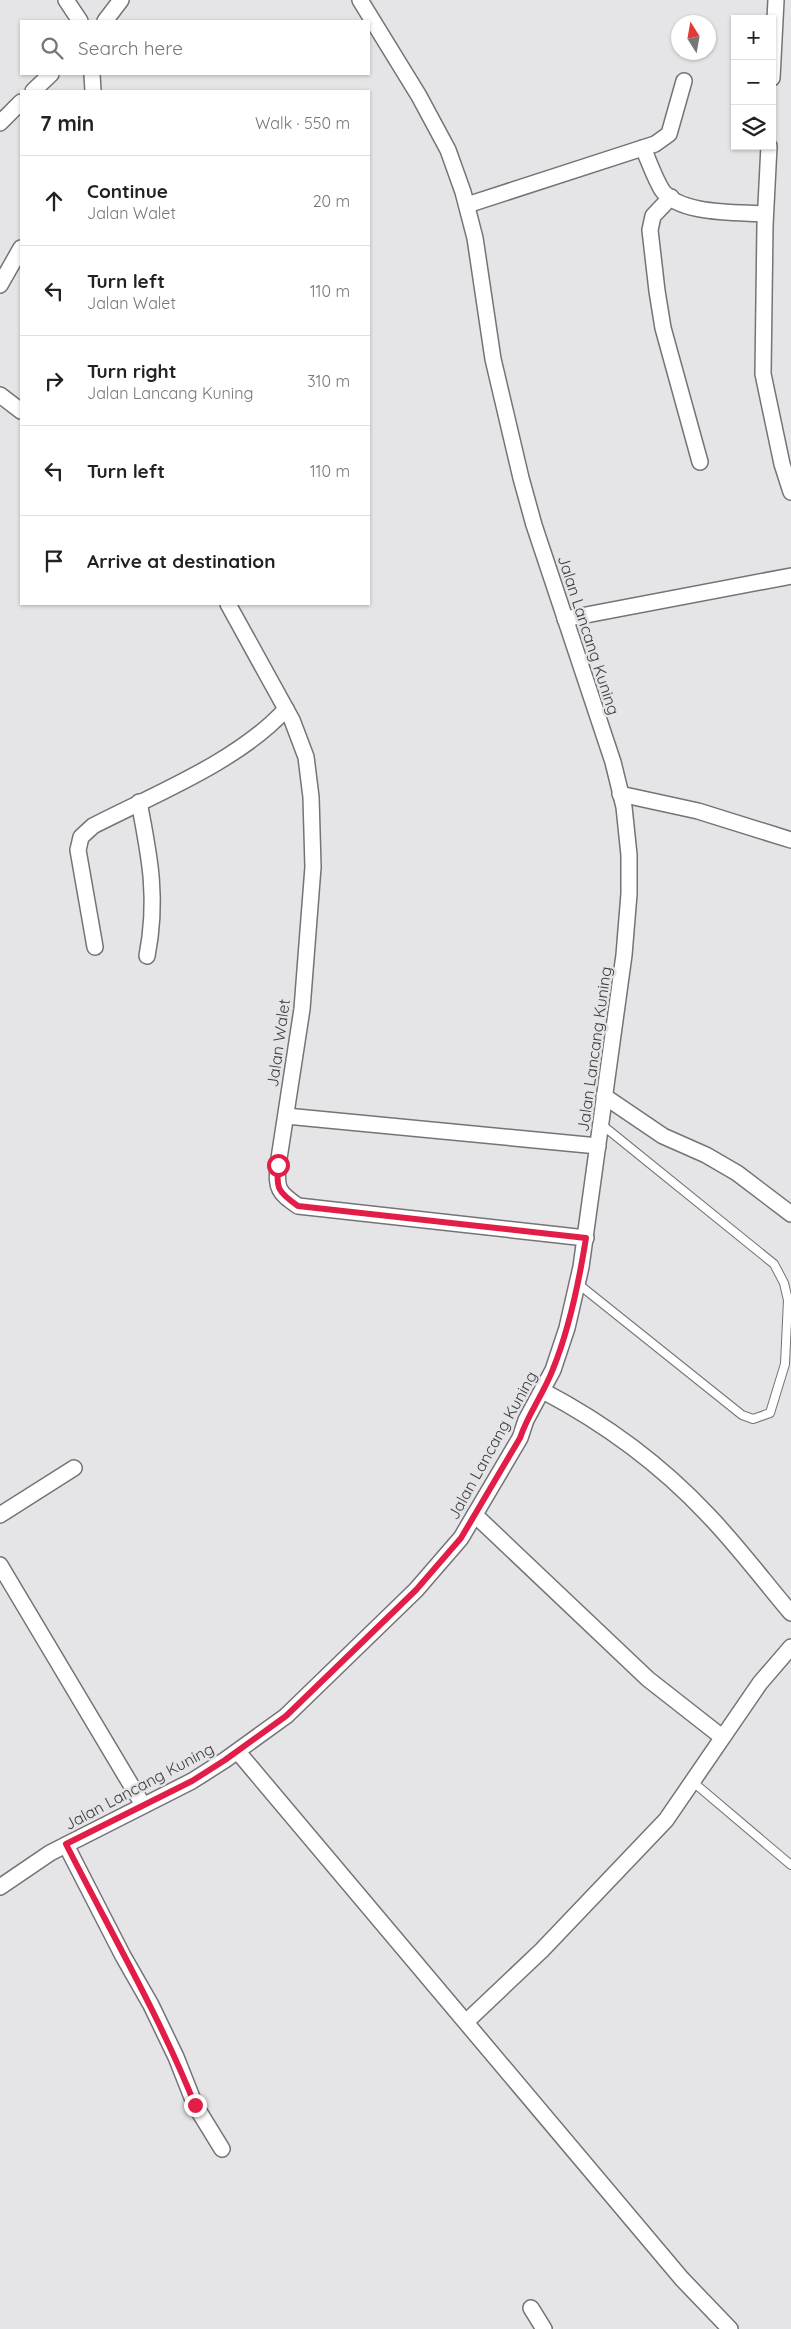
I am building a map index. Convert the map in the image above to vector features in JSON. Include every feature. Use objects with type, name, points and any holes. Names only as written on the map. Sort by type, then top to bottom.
[{"type":"street","points":[[66,0],[79,20]]},
{"type":"street","points":[[106,20],[122,0]]},
{"type":"street","name":"Jalan Lancang Kuning","points":[[0,1887],[66,1844],[192,1781],[238,1752],[286,1716],[416,1590],[461,1538],[516,1446],[526,1420],[543,1391],[553,1370],[568,1328],[586,1238],[624,955],[629,894],[629,855],[620,794],[613,762],[534,525],[508,426],[493,359],[476,238],[467,205],[448,150],[419,96],[360,0]]},
{"type":"street","points":[[773,60],[776,0]]},
{"type":"street","points":[[34,90],[50,75]]},
{"type":"street","points":[[92,75],[93,90]]},
{"type":"street","points":[[467,205],[655,144],[668,134],[684,81]]},
{"type":"street","points":[[0,123],[20,103]]},
{"type":"street","points":[[642,148],[663,191],[677,202],[699,209],[765,214]]},
{"type":"street","points":[[769,150],[765,214],[763,374],[787,468],[791,492]]},
{"type":"street","points":[[671,197],[653,216],[650,230],[663,328],[700,462]]},
{"type":"street","points":[[0,285],[20,250]]},
{"type":"street","points":[[0,395],[20,410]]},
{"type":"street","points":[[565,619],[791,576]]},
{"type":"street","name":"Jalan Walet","points":[[229,605],[286,710],[306,757],[312,796],[313,867],[302,1009],[276,1184],[282,1194],[298,1206],[586,1238]]},
{"type":"street","points":[[95,947],[78,850],[81,837],[92,826],[244,746],[274,723],[286,710]]},
{"type":"street","points":[[620,794],[698,811],[791,840]]},
{"type":"street","points":[[139,802],[154,895],[153,924],[148,956]]},
{"type":"street","points":[[604,1096],[663,1136],[706,1155],[737,1173],[791,1214]]},
{"type":"street","points":[[286,1116],[598,1146]]},
{"type":"street","points":[[543,1391],[582,1412],[616,1435],[668,1475],[708,1514],[791,1613]]},
{"type":"street","points":[[0,1515],[74,1468]]},
{"type":"street","points":[[475,1515],[648,1679],[722,1737]]},
{"type":"street","points":[[0,1565],[143,1805]]},
{"type":"street","points":[[466,2022],[542,1950],[666,1820],[760,1683],[791,1647]]},
{"type":"street","points":[[238,1752],[682,2279],[730,2329]]},
{"type":"street","points":[[66,1844],[123,1956],[151,2005],[176,2057],[195,2105],[222,2148]]},
{"type":"street","points":[[531,2308],[544,2329]]},
{"type":"lane","points":[[577,1283],[742,1415],[753,1419],[770,1413],[785,1364],[788,1300],[784,1283],[774,1264],[601,1124]]},
{"type":"lane","points":[[693,1782],[791,1865]]},
{"type":"route","points":[[195,2105],[176,2057],[151,2005],[123,1956],[66,1844],[192,1781],[238,1752],[286,1716],[342,1664],[416,1590],[461,1538],[489,1494],[520,1438],[526,1420],[553,1370],[568,1328],[586,1238],[464,1223],[338,1212],[298,1206],[282,1194],[276,1184],[278,1165]]}]
